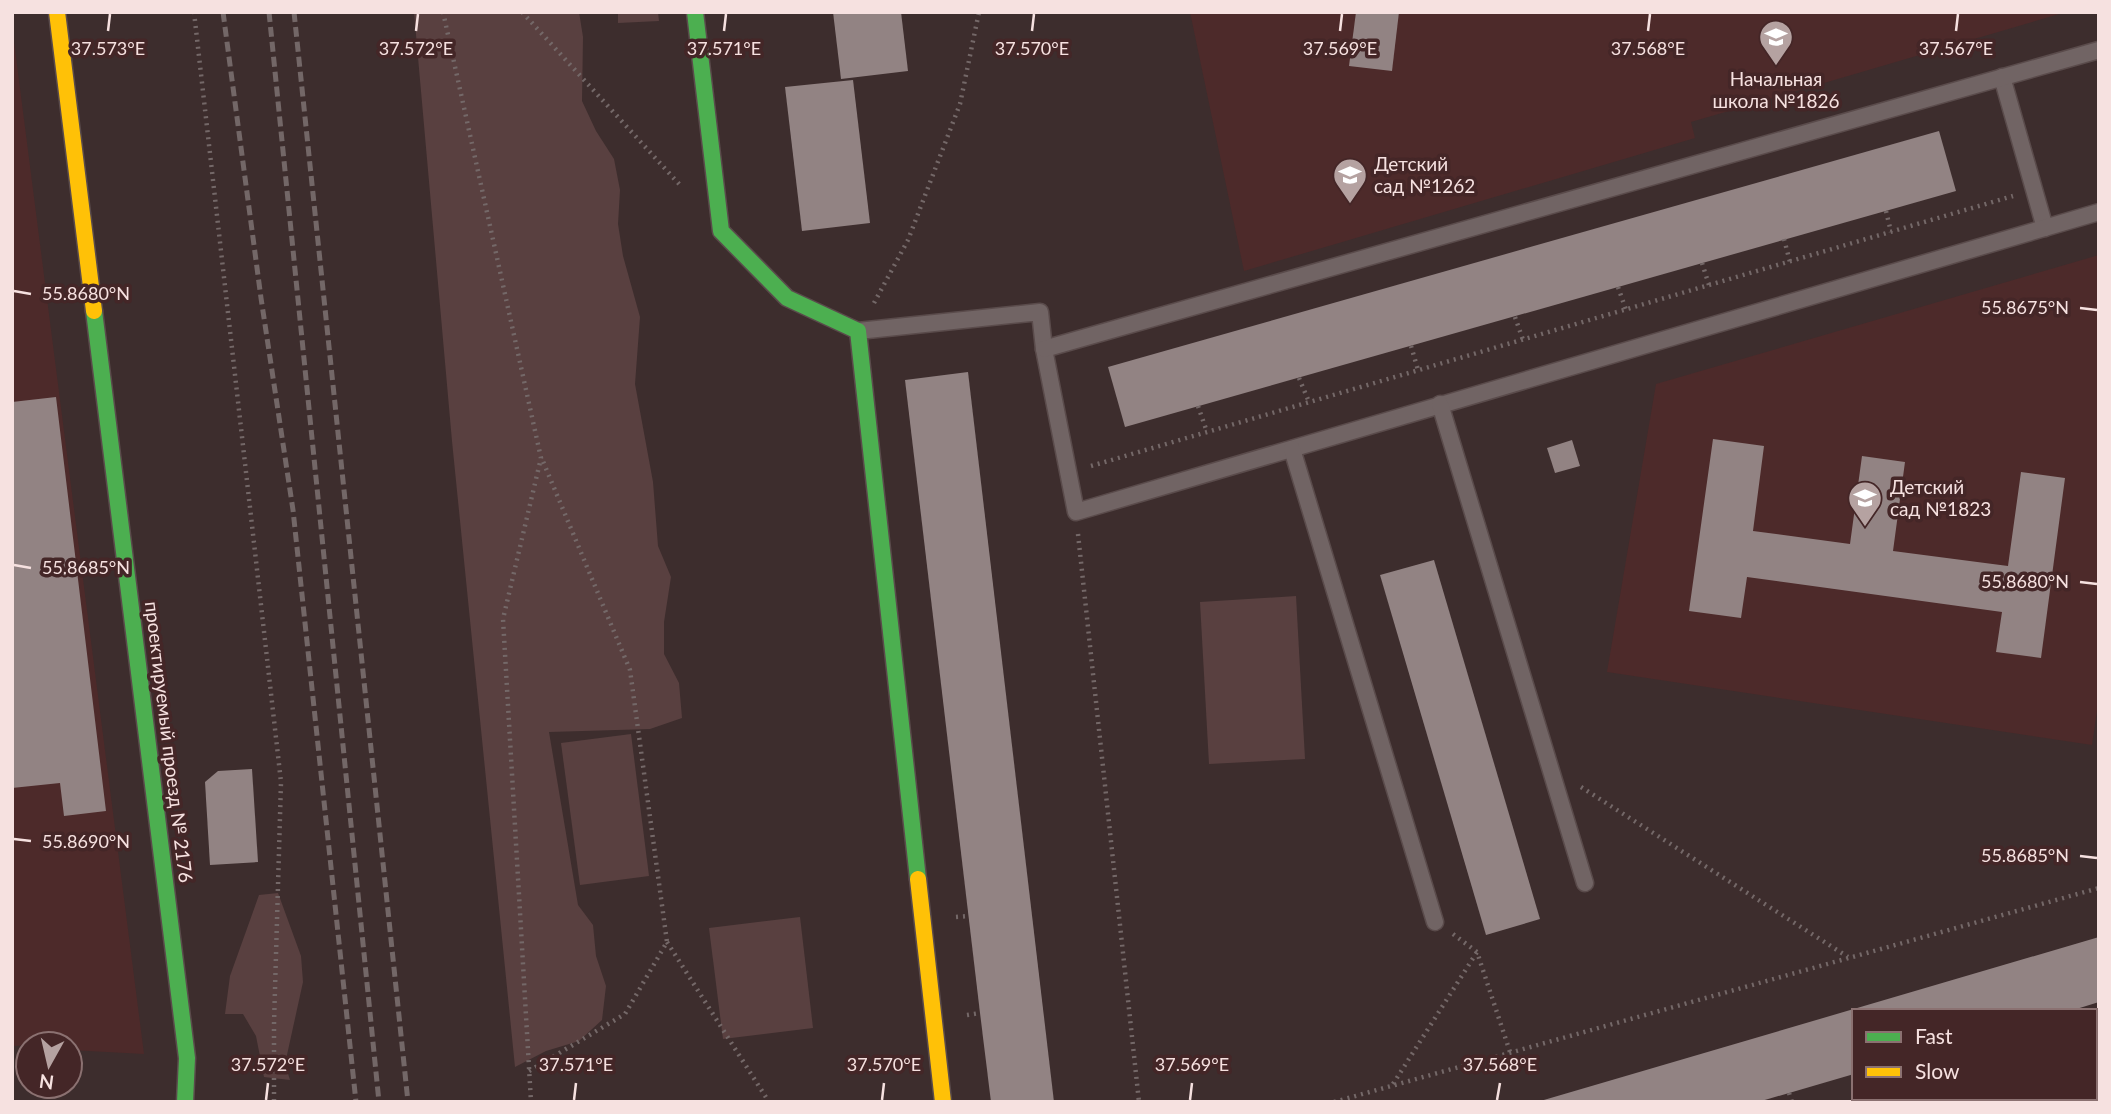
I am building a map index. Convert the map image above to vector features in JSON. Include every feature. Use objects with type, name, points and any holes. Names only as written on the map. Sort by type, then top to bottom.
[{"type":"street","name":"проектируемый проезд № 2176","points":[[57,12],[185,1045],[185,1102]]},
{"type":"street","points":[[695,12],[721,231],[787,298],[859,331],[943,1102]]},
{"type":"lane","points":[[1044,349],[2099,50]]},
{"type":"lane","points":[[2002,77],[2045,228]]},
{"type":"lane","points":[[859,331],[1040,312],[1044,349],[1076,512],[2099,212]]},
{"type":"lane","points":[[1440,404],[1585,883]]},
{"type":"lane","points":[[1292,449],[1435,922]]},
{"type":"path","points":[[194,12],[281,782],[274,1102]]},
{"type":"path","points":[[443,12],[541,458],[630,670],[667,942],[769,1102]]},
{"type":"path","points":[[523,12],[685,191]]},
{"type":"path","points":[[859,331],[913,228],[960,104],[979,12]]},
{"type":"path","points":[[1068,472],[2034,190]]},
{"type":"path","points":[[1886,211],[1891,232]]},
{"type":"path","points":[[1784,240],[1790,262]]},
{"type":"path","points":[[1702,263],[1709,285]]},
{"type":"path","points":[[1618,287],[1626,310]]},
{"type":"path","points":[[1515,317],[1523,340]]},
{"type":"path","points":[[1411,346],[1418,370]]},
{"type":"path","points":[[1299,378],[1309,402]]},
{"type":"path","points":[[1198,406],[1207,432]]},
{"type":"path","points":[[531,1102],[503,619],[541,458]]},
{"type":"path","points":[[1076,512],[1139,1102]]},
{"type":"path","points":[[1550,767],[1849,957]]},
{"type":"path","points":[[1334,1102],[2099,888]]},
{"type":"path","points":[[1435,922],[1477,952],[1510,1052]]},
{"type":"path","points":[[528,1071],[625,1014],[667,942]]},
{"type":"path","points":[[1392,1085],[1477,952]]},
{"type":"path","points":[[1789,1093],[1792,1102]]},
{"type":"shaded area","points":[[414,12],[579,12],[583,37],[582,101],[596,131],[614,159],[620,190],[618,224],[623,256],[640,317],[635,384],[653,482],[658,546],[671,577],[664,622],[664,654],[679,683],[682,718],[650,729],[549,732],[578,905],[593,925],[596,956],[606,986],[602,1020],[579,1041],[546,1051],[515,1067],[452,441]]},
{"type":"shaded area","points":[[618,12],[658,12],[659,21],[618,23]]},
{"type":"shaded area","name":"Детский сад №1262","points":[[1190,12],[2066,12],[1691,122],[1695,138],[1244,271]]},
{"type":"shaded area","points":[[12,26],[144,1054],[84,1051],[84,1030],[14,1030],[12,1046]]},
{"type":"shaded area","name":"Детский сад №1823","points":[[2099,255],[2099,697],[2092,745],[1607,672],[1656,384]]},
{"type":"shaded area","points":[[1296,596],[1305,759],[1209,764],[1200,602]]},
{"type":"shaded area","points":[[631,734],[649,876],[580,885],[561,743]]},
{"type":"shaded area","points":[[278,893],[301,956],[303,982],[285,1064],[290,1080],[264,1077],[256,1036],[243,1014],[225,1014],[230,976],[259,895]]},
{"type":"shaded area","points":[[800,917],[813,1028],[723,1039],[709,928]]},
{"type":"building","points":[[833,12],[901,12],[908,71],[841,79]]},
{"type":"building","points":[[1356,12],[1399,12],[1392,71],[1349,66]]},
{"type":"building","points":[[853,80],[870,223],[802,231],[785,87]]},
{"type":"building","points":[[1939,131],[1956,191],[1125,427],[1108,367]]},
{"type":"building","points":[[968,372],[1054,1102],[991,1102],[905,380]]},
{"type":"building","points":[[56,397],[106,811],[64,816],[60,783],[12,788],[12,402]]},
{"type":"building","points":[[1713,439],[1764,446],[1753,531],[1850,544],[1862,456],[1905,462],[1893,551],[2008,566],[2021,472],[2065,478],[2041,658],[1996,652],[2002,612],[1747,577],[1741,618],[1689,611]]},
{"type":"building","points":[[1572,440],[1580,466],[1555,473],[1547,448]]},
{"type":"building","points":[[1434,560],[1540,919],[1486,935],[1380,575]]},
{"type":"building","points":[[252,769],[258,862],[210,865],[205,782],[218,771]]},
{"type":"building","points":[[2099,937],[2099,1002],[2076,1009],[1854,1009]]},
{"type":"building","points":[[1852,1010],[1852,1075],[1758,1102],[1537,1102]]},
{"type":"railway","points":[[223,12],[261,298],[293,510],[356,1102]]},
{"type":"railway","points":[[269,12],[379,1102]]},
{"type":"railway","points":[[294,12],[408,1102]]},
{"type":"traffic: fast","points":[[695,12],[721,231],[787,298],[858,331],[918,879]]},
{"type":"traffic: fast","points":[[94,311],[187,1058],[185,1102]]},
{"type":"traffic: slow","points":[[57,12],[94,311]]},
{"type":"traffic: slow","points":[[918,879],[943,1102]]},
{"type":"place","name":"Начальная школа №1826","points":[[1776,67]]},
{"type":"place","name":"Детский сад №1262","points":[[1350,205]]},
{"type":"place","name":"Детский сад №1823","points":[[1865,528]]}]
